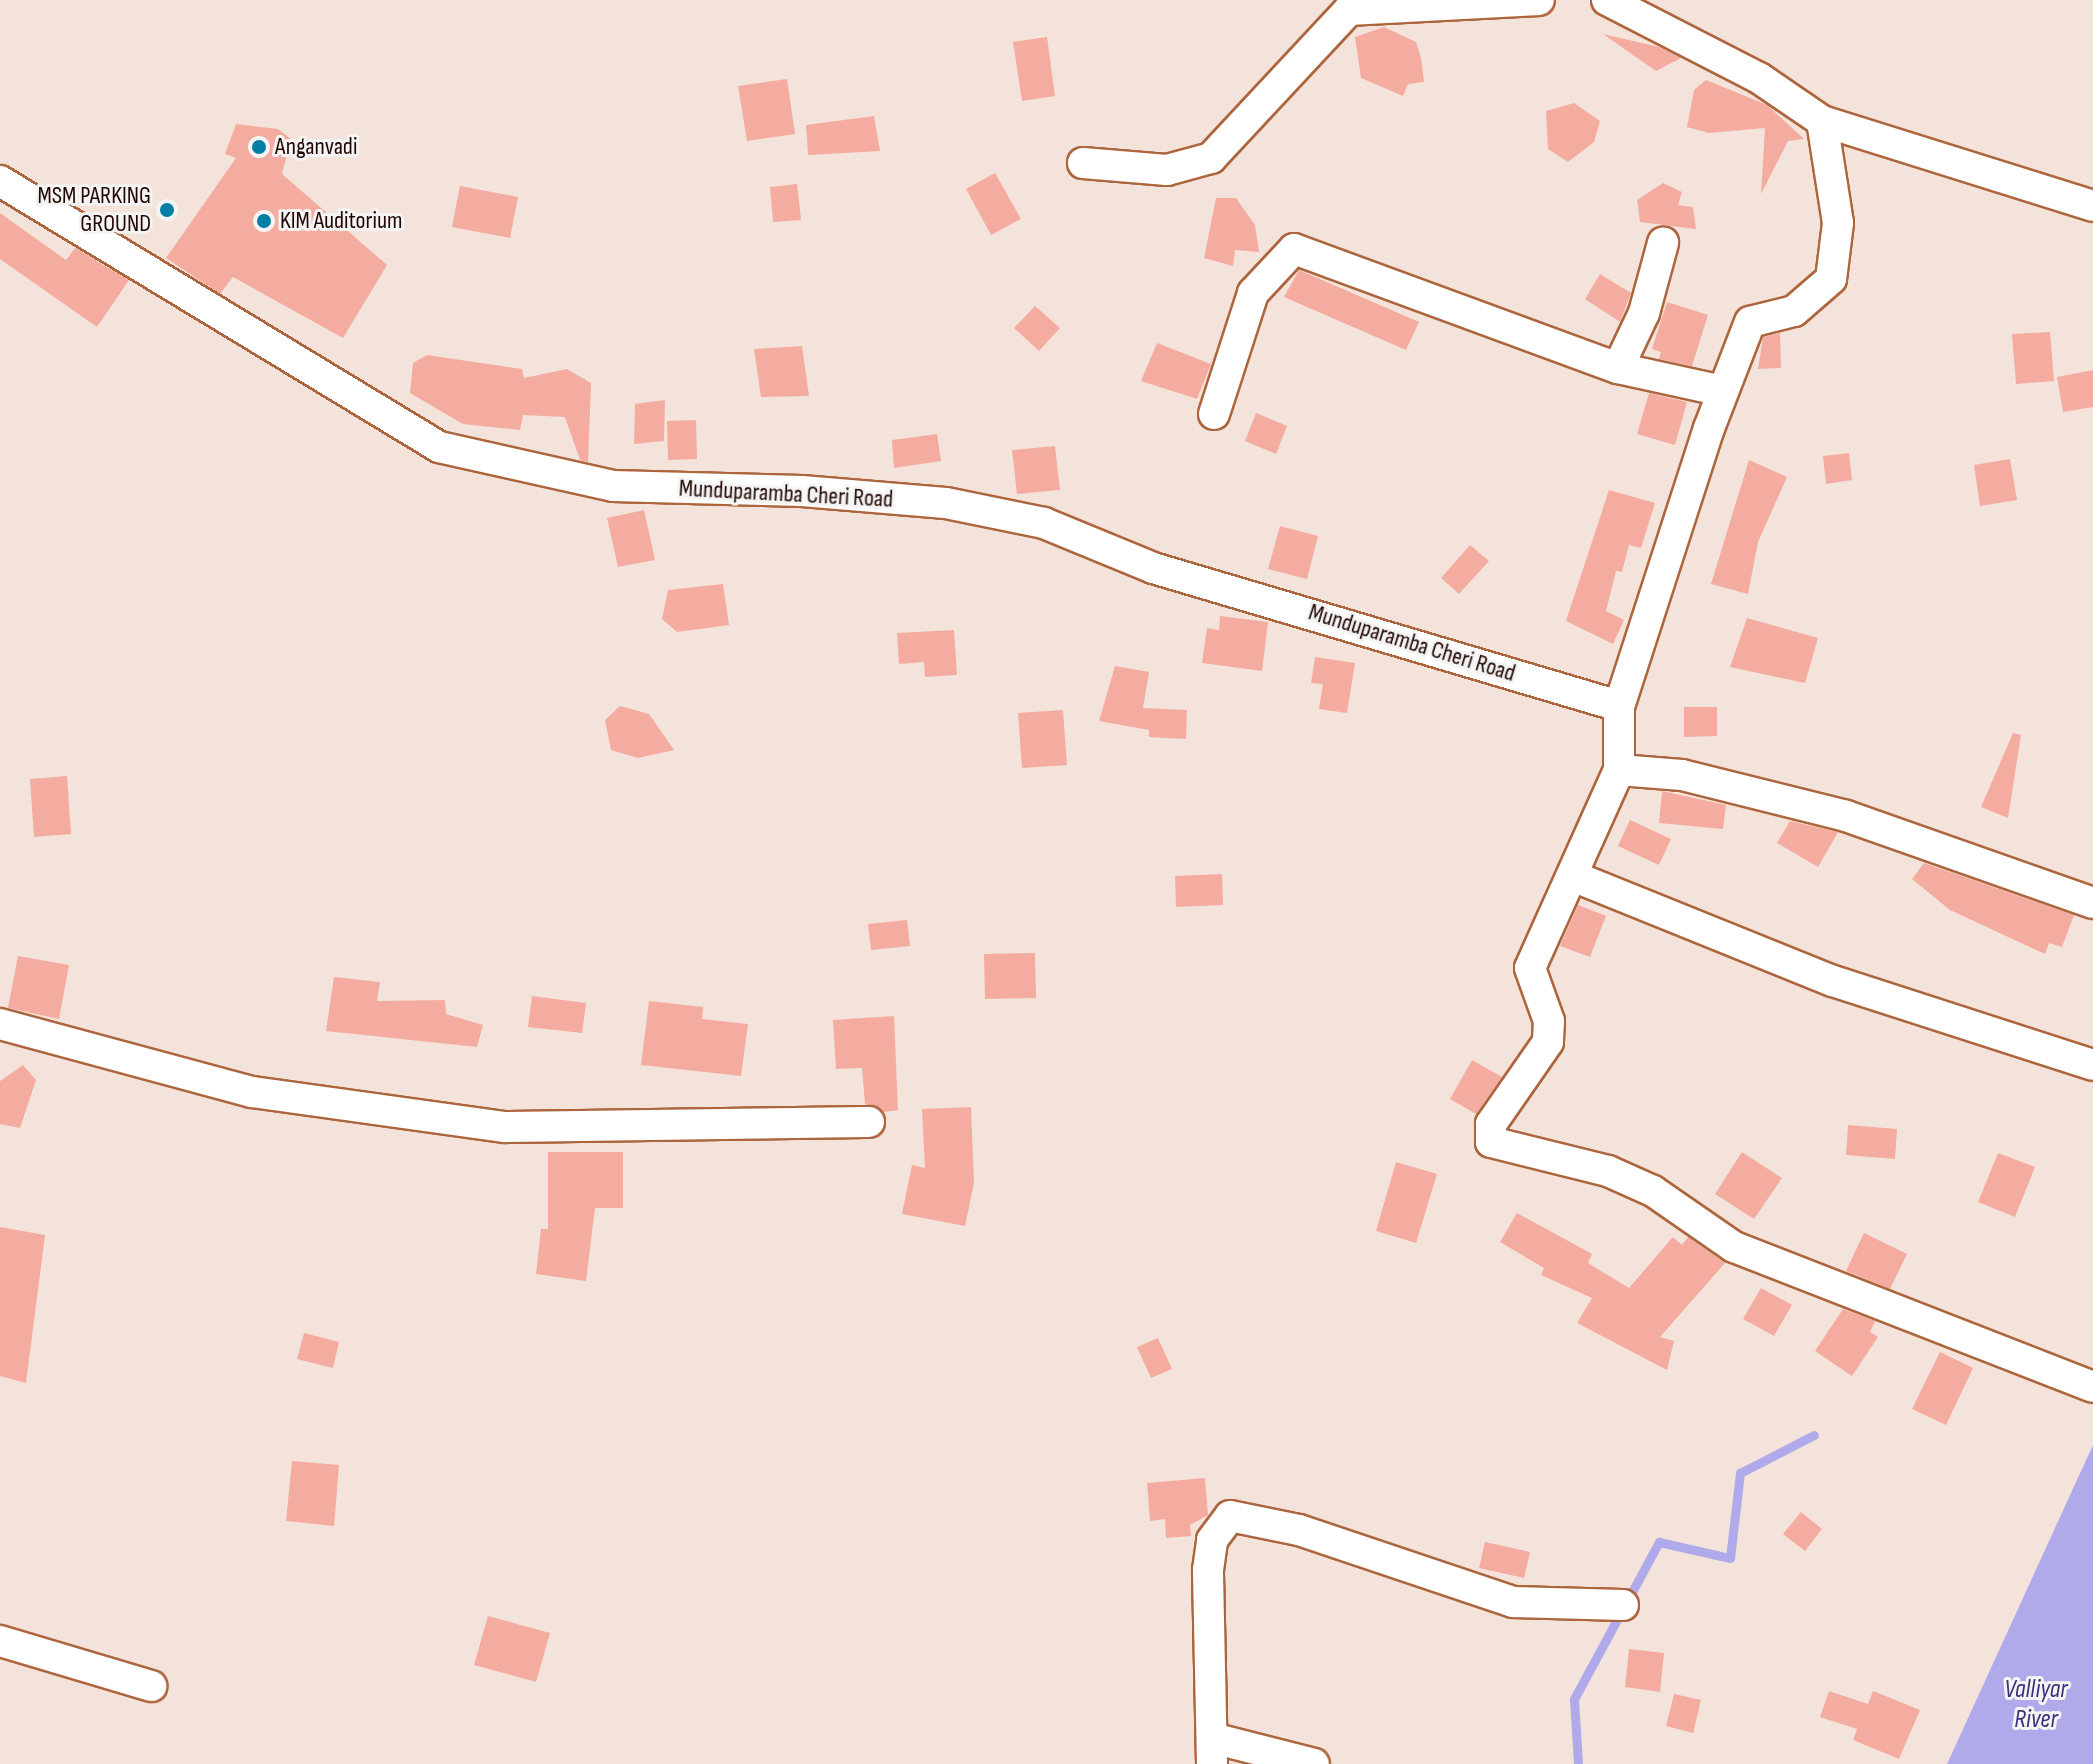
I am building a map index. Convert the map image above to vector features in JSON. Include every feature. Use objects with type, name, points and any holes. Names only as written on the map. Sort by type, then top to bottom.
[{"type":"street","points":[[1083,163],[1167,170],[1211,158],[1349,10],[1539,0]]},
{"type":"street","points":[[1607,0],[1759,78],[1822,121],[2093,206]]},
{"type":"street","points":[[1822,121],[1838,223],[1831,279],[1794,311],[1750,322],[1723,391],[1619,706],[1619,770],[1575,877],[1530,968],[1549,1021],[1548,1042],[1491,1124],[1491,1142],[1608,1171],[1653,1191],[1734,1247],[2093,1387]]},
{"type":"street","name":"Munduparamba Cheri Road","points":[[0,181],[439,447],[613,486],[846,495],[1044,523],[1153,568],[1619,706]]},
{"type":"street","points":[[1618,368],[1644,313],[1663,243]]},
{"type":"street","points":[[1214,414],[1253,293],[1294,249],[1618,368],[1723,391]]},
{"type":"street","points":[[1619,770],[1682,775],[1846,816],[2093,903]]},
{"type":"street","points":[[1575,877],[1833,981],[2093,1065]]},
{"type":"street","points":[[0,1024],[252,1092],[505,1127],[869,1122]]},
{"type":"street","points":[[1314,1764],[1214,1752],[1208,1570],[1212,1540],[1230,1516],[1299,1530],[1513,1602],[1623,1605]]},
{"type":"street","points":[[0,1641],[151,1686]]},
{"type":"water","name":"Valliyar River","points":[[2093,1445],[2093,1764],[1947,1764]]},
{"type":"building","points":[[1384,27],[1416,42],[1421,58],[1424,82],[1408,84],[1403,96],[1361,78],[1355,37]]},
{"type":"building","points":[[1603,34],[1659,47],[1681,58],[1656,71]]},
{"type":"building","points":[[1047,37],[1055,96],[1022,101],[1013,42]]},
{"type":"building","points":[[787,79],[795,134],[747,141],[738,86]]},
{"type":"building","points":[[1706,80],[1767,105],[1804,139],[1788,141],[1761,194],[1765,128],[1709,133],[1687,127],[1694,90]]},
{"type":"building","points":[[1574,103],[1600,121],[1594,142],[1568,162],[1548,149],[1546,111]]},
{"type":"building","points":[[874,116],[880,151],[808,155],[806,125]]},
{"type":"building","name":"KIM Auditorium","points":[[236,124],[278,129],[291,139],[282,174],[387,265],[343,338],[233,277],[220,294],[166,258],[236,158],[225,154]]},
{"type":"building","points":[[995,173],[1021,219],[991,235],[966,189]]},
{"type":"building","points":[[1663,183],[1682,192],[1678,205],[1693,207],[1696,229],[1640,222],[1637,200]]},
{"type":"building","points":[[797,184],[801,220],[773,222],[770,187]]},
{"type":"building","points":[[460,186],[518,197],[510,238],[452,227]]},
{"type":"building","points":[[1216,198],[1236,198],[1255,225],[1259,252],[1235,250],[1233,266],[1204,258]]},
{"type":"building","points":[[0,213],[66,260],[75,248],[129,280],[97,327],[0,259]]},
{"type":"building","points":[[1299,270],[1419,322],[1406,350],[1284,297]]},
{"type":"building","points":[[1600,274],[1631,293],[1620,322],[1585,299]]},
{"type":"building","points":[[1667,302],[1708,315],[1692,366],[1659,359],[1661,352],[1652,349]]},
{"type":"building","points":[[1035,306],[1060,328],[1039,351],[1014,328]]},
{"type":"building","points":[[2050,332],[2054,381],[2016,384],[2012,334]]},
{"type":"building","points":[[1780,333],[1781,368],[1758,369],[1763,337]]},
{"type":"building","points":[[1157,343],[1211,364],[1197,399],[1141,381]]},
{"type":"building","points":[[802,346],[809,396],[761,397],[754,349]]},
{"type":"building","points":[[427,355],[522,369],[524,378],[567,369],[591,383],[588,462],[580,460],[565,417],[523,415],[520,430],[463,424],[410,393],[413,363]]},
{"type":"building","points":[[2093,370],[2093,407],[2063,412],[2057,377]]},
{"type":"building","points":[[1649,393],[1687,402],[1675,445],[1637,434]]},
{"type":"building","points":[[665,400],[664,441],[634,444],[635,404]]},
{"type":"building","points":[[1256,413],[1287,426],[1276,454],[1245,441]]},
{"type":"building","points":[[696,420],[697,459],[668,460],[667,421]]},
{"type":"building","points":[[937,434],[941,461],[894,468],[892,440]]},
{"type":"building","points":[[1055,446],[1060,490],[1017,494],[1012,450]]},
{"type":"building","points":[[1849,453],[1852,480],[1826,484],[1823,456]]},
{"type":"building","points":[[2010,459],[2017,500],[1980,506],[1974,465]]},
{"type":"building","points":[[1749,460],[1787,477],[1758,542],[1748,594],[1711,584]]},
{"type":"building","points":[[1609,490],[1655,503],[1641,548],[1629,545],[1622,572],[1616,571],[1606,611],[1624,620],[1613,644],[1566,621]]},
{"type":"building","points":[[644,510],[655,560],[618,567],[607,518]]},
{"type":"building","points":[[1280,526],[1318,536],[1307,579],[1268,569]]},
{"type":"building","points":[[1470,545],[1489,561],[1459,594],[1441,578]]},
{"type":"building","points":[[723,584],[729,625],[677,632],[662,619],[668,590]]},
{"type":"building","points":[[1220,616],[1268,622],[1262,671],[1202,663],[1207,628],[1219,630]]},
{"type":"building","points":[[1747,618],[1818,638],[1805,683],[1730,667]]},
{"type":"building","points":[[954,630],[957,675],[925,677],[924,662],[899,664],[897,633]]},
{"type":"building","points":[[1315,657],[1355,663],[1347,713],[1319,709],[1323,684],[1311,683]]},
{"type":"building","points":[[1115,666],[1149,672],[1143,708],[1187,710],[1186,739],[1149,737],[1149,730],[1099,721]]},
{"type":"building","points":[[620,706],[649,714],[674,750],[638,758],[611,750],[605,720]]},
{"type":"building","points":[[1684,707],[1717,707],[1717,736],[1684,737]]},
{"type":"building","points":[[1063,710],[1067,765],[1022,768],[1018,713]]},
{"type":"building","points":[[2013,733],[2021,735],[2008,818],[1981,807]]},
{"type":"building","points":[[67,776],[71,834],[34,837],[30,779]]},
{"type":"building","points":[[1662,791],[1726,805],[1723,829],[1659,823]]},
{"type":"building","points":[[1630,820],[1671,839],[1659,865],[1618,846]]},
{"type":"building","points":[[1790,821],[1838,832],[1818,867],[1777,843]]},
{"type":"building","points":[[1924,863],[2074,915],[2062,947],[2049,943],[2045,954],[1950,910],[1912,879]]},
{"type":"building","points":[[1222,874],[1223,905],[1176,907],[1175,876]]},
{"type":"building","points":[[1578,905],[1606,916],[1590,957],[1560,946]]},
{"type":"building","points":[[907,920],[910,946],[871,950],[868,924]]},
{"type":"building","points":[[1035,953],[1036,998],[985,999],[984,954]]},
{"type":"building","points":[[18,956],[69,965],[59,1019],[8,1008]]},
{"type":"building","points":[[334,977],[380,982],[377,1001],[445,1000],[446,1014],[483,1025],[477,1047],[326,1031]]},
{"type":"building","points":[[532,996],[586,1003],[582,1033],[528,1027]]},
{"type":"building","points":[[649,1001],[703,1007],[702,1019],[748,1024],[741,1076],[641,1065]]},
{"type":"building","points":[[894,1016],[898,1110],[884,1112],[865,1104],[862,1068],[836,1069],[833,1020]]},
{"type":"building","points":[[1472,1060],[1502,1077],[1476,1114],[1450,1099]]},
{"type":"building","points":[[23,1065],[36,1080],[20,1128],[0,1124],[0,1081]]},
{"type":"building","points":[[971,1107],[974,1183],[965,1226],[902,1214],[912,1165],[925,1168],[922,1109]]},
{"type":"building","points":[[1848,1125],[1897,1129],[1895,1159],[1846,1155]]},
{"type":"building","points":[[548,1152],[623,1152],[623,1208],[595,1208],[586,1281],[536,1274],[541,1229],[548,1229]]},
{"type":"building","points":[[1742,1152],[1782,1178],[1754,1219],[1715,1194]]},
{"type":"building","points":[[1998,1153],[2035,1167],[2015,1217],[1978,1202]]},
{"type":"building","points":[[1396,1162],[1437,1174],[1416,1243],[1376,1231]]},
{"type":"building","points":[[1517,1213],[1592,1254],[1588,1263],[1629,1288],[1673,1237],[1682,1245],[1688,1237],[1725,1263],[1660,1337],[1674,1341],[1667,1370],[1577,1323],[1592,1298],[1541,1275],[1544,1268],[1500,1242]]},
{"type":"building","points":[[0,1227],[45,1235],[26,1383],[0,1376]]},
{"type":"building","points":[[1864,1233],[1907,1254],[1890,1289],[1846,1271]]},
{"type":"building","points":[[1761,1288],[1792,1305],[1774,1336],[1743,1319]]},
{"type":"building","points":[[1843,1309],[1875,1321],[1870,1332],[1878,1337],[1852,1376],[1815,1351]]},
{"type":"building","points":[[304,1333],[339,1342],[333,1368],[297,1359]]},
{"type":"building","points":[[1158,1338],[1172,1369],[1151,1378],[1137,1347]]},
{"type":"building","points":[[1940,1352],[1973,1368],[1946,1425],[1912,1409]]},
{"type":"building","points":[[292,1461],[339,1465],[334,1526],[286,1521]]},
{"type":"building","points":[[1205,1478],[1208,1515],[1190,1525],[1191,1536],[1166,1538],[1165,1519],[1150,1521],[1147,1483]]},
{"type":"building","points":[[1801,1512],[1822,1529],[1805,1551],[1783,1534]]},
{"type":"building","points":[[1485,1542],[1530,1552],[1524,1578],[1479,1568]]},
{"type":"building","points":[[488,1616],[550,1633],[536,1682],[474,1665]]},
{"type":"building","points":[[1629,1649],[1664,1653],[1660,1692],[1625,1687]]},
{"type":"building","points":[[1829,1691],[1868,1704],[1873,1691],[1920,1710],[1899,1759],[1853,1740],[1857,1729],[1820,1717]]},
{"type":"building","points":[[1674,1694],[1701,1700],[1693,1733],[1666,1726]]},
{"type":"waterway","points":[[1578,1764],[1574,1699],[1659,1542],[1730,1558],[1740,1473],[1814,1435]]},
{"type":"place","name":"Anganvadi","points":[[259,147]]},
{"type":"place","name":"MSM PARKING GROUND","points":[[167,210]]},
{"type":"place","name":"KIM Auditorium","points":[[264,221]]}]
